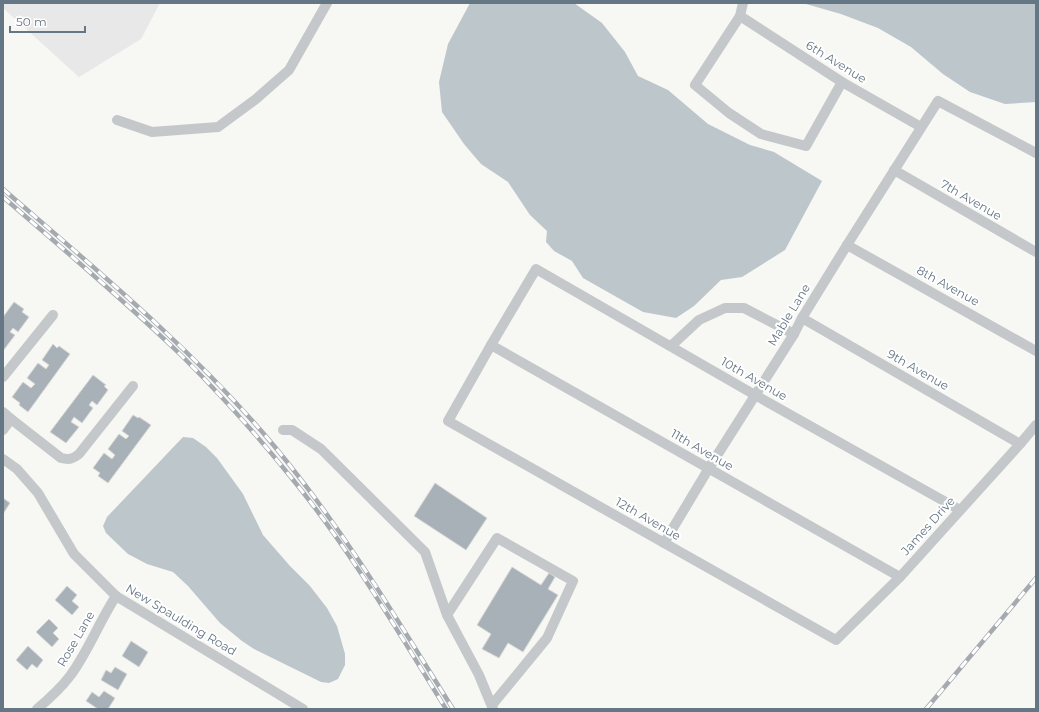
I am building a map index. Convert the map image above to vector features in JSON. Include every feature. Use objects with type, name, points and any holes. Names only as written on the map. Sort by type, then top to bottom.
[{"type":"street","points":[[117,120],[152,132],[218,127],[256,99],[289,70],[327,3]]},
{"type":"street","points":[[743,3],[740,16],[695,85],[730,113],[761,134],[806,146],[842,82]]},
{"type":"street","name":"6th Avenue","points":[[740,16],[842,82],[921,128]]},
{"type":"street","name":"Mable Lane","points":[[664,543],[708,468],[794,334],[802,318],[847,244],[938,101],[1036,153]]},
{"type":"street","name":"7th Avenue","points":[[894,170],[1036,252]]},
{"type":"street","name":"8th Avenue","points":[[847,244],[1036,351]]},
{"type":"street","name":"10th Avenue","points":[[491,345],[536,269],[755,395],[960,510]]},
{"type":"street","points":[[671,346],[699,320],[725,308],[744,308],[794,334]]},
{"type":"street","points":[[3,377],[53,315]]},
{"type":"street","name":"9th Avenue","points":[[802,318],[1020,444]]},
{"type":"street","name":"12th Avenue","points":[[491,345],[448,420],[836,640]]},
{"type":"street","name":"11th Avenue","points":[[491,345],[900,577]]},
{"type":"street","points":[[3,430],[7,415],[61,458],[67,460],[74,458],[79,454],[132,386]]},
{"type":"street","name":"James Drive","points":[[836,640],[900,577],[1036,425]]},
{"type":"street","points":[[283,430],[292,430],[322,450],[425,552],[447,615],[479,675],[493,707],[547,638],[573,581],[498,538],[447,615]]},
{"type":"street","name":"New Spaulding Road","points":[[3,459],[17,469],[38,493],[74,554],[116,596],[303,709]]},
{"type":"street","name":"Rose Lane","points":[[37,709],[53,695],[69,677],[116,596]]},
{"type":"shaded area","points":[[3,3],[160,3],[141,39],[79,77],[3,8]]},
{"type":"shaded area","points":[[470,3],[574,3],[602,23],[625,52],[638,76],[668,90],[708,124],[750,145],[774,152],[822,181],[785,250],[742,277],[721,280],[694,306],[676,318],[643,312],[583,278],[572,261],[554,251],[546,242],[547,231],[530,215],[508,182],[481,164],[464,144],[442,112],[439,82],[448,44]]},
{"type":"shaded area","points":[[805,3],[1036,3],[1036,102],[1005,104],[970,92],[943,74],[911,47],[878,28],[841,14]]},
{"type":"shaded area","points":[[183,437],[193,438],[206,447],[217,458],[243,494],[263,535],[310,586],[327,608],[337,626],[345,654],[345,665],[338,679],[329,683],[321,682],[254,649],[220,623],[188,586],[173,572],[147,564],[128,554],[106,533],[103,526],[107,517]]},
{"type":"building","points":[[14,302],[24,309],[22,312],[29,317],[18,332],[13,328],[10,332],[15,335],[3,351],[3,317]]},
{"type":"building","points":[[53,344],[57,348],[59,346],[70,354],[28,412],[12,397],[23,382],[31,388],[35,384],[27,378],[38,363],[46,369],[49,365],[42,360]]},
{"type":"building","points":[[93,375],[106,385],[104,386],[108,390],[97,405],[92,401],[89,405],[93,408],[82,423],[74,417],[71,422],[79,427],[66,443],[50,432]]},
{"type":"building","points":[[133,415],[151,425],[108,483],[98,476],[100,473],[93,468],[104,453],[112,459],[115,455],[108,449],[119,434],[126,439],[129,436],[122,431]]},
{"type":"building","points":[[435,483],[487,518],[466,550],[414,516]]},
{"type":"building","points":[[3,498],[10,503],[3,514]]},
{"type":"building","points":[[512,567],[541,585],[549,573],[555,577],[548,589],[558,595],[523,652],[508,643],[499,658],[482,649],[491,634],[477,625]]},
{"type":"building","points":[[67,586],[77,595],[72,601],[79,607],[72,615],[55,600]]},
{"type":"building","points":[[49,619],[58,628],[53,633],[59,639],[52,647],[36,632]]},
{"type":"building","points":[[131,641],[148,652],[139,667],[122,656]]},
{"type":"building","points":[[28,646],[43,660],[37,668],[32,664],[27,670],[16,660]]},
{"type":"building","points":[[115,667],[127,674],[118,690],[101,680],[106,670],[111,673]]},
{"type":"building","points":[[104,691],[115,698],[108,709],[98,709],[86,701],[92,692],[99,697]]},
{"type":"railway","points":[[3,189],[110,281],[179,345],[212,378],[275,447],[324,510],[346,542],[390,608],[453,709]]},
{"type":"railway","points":[[3,197],[94,275],[182,356],[251,430],[312,503],[372,590],[446,709]]},
{"type":"railway","points":[[926,709],[1036,578]]}]
